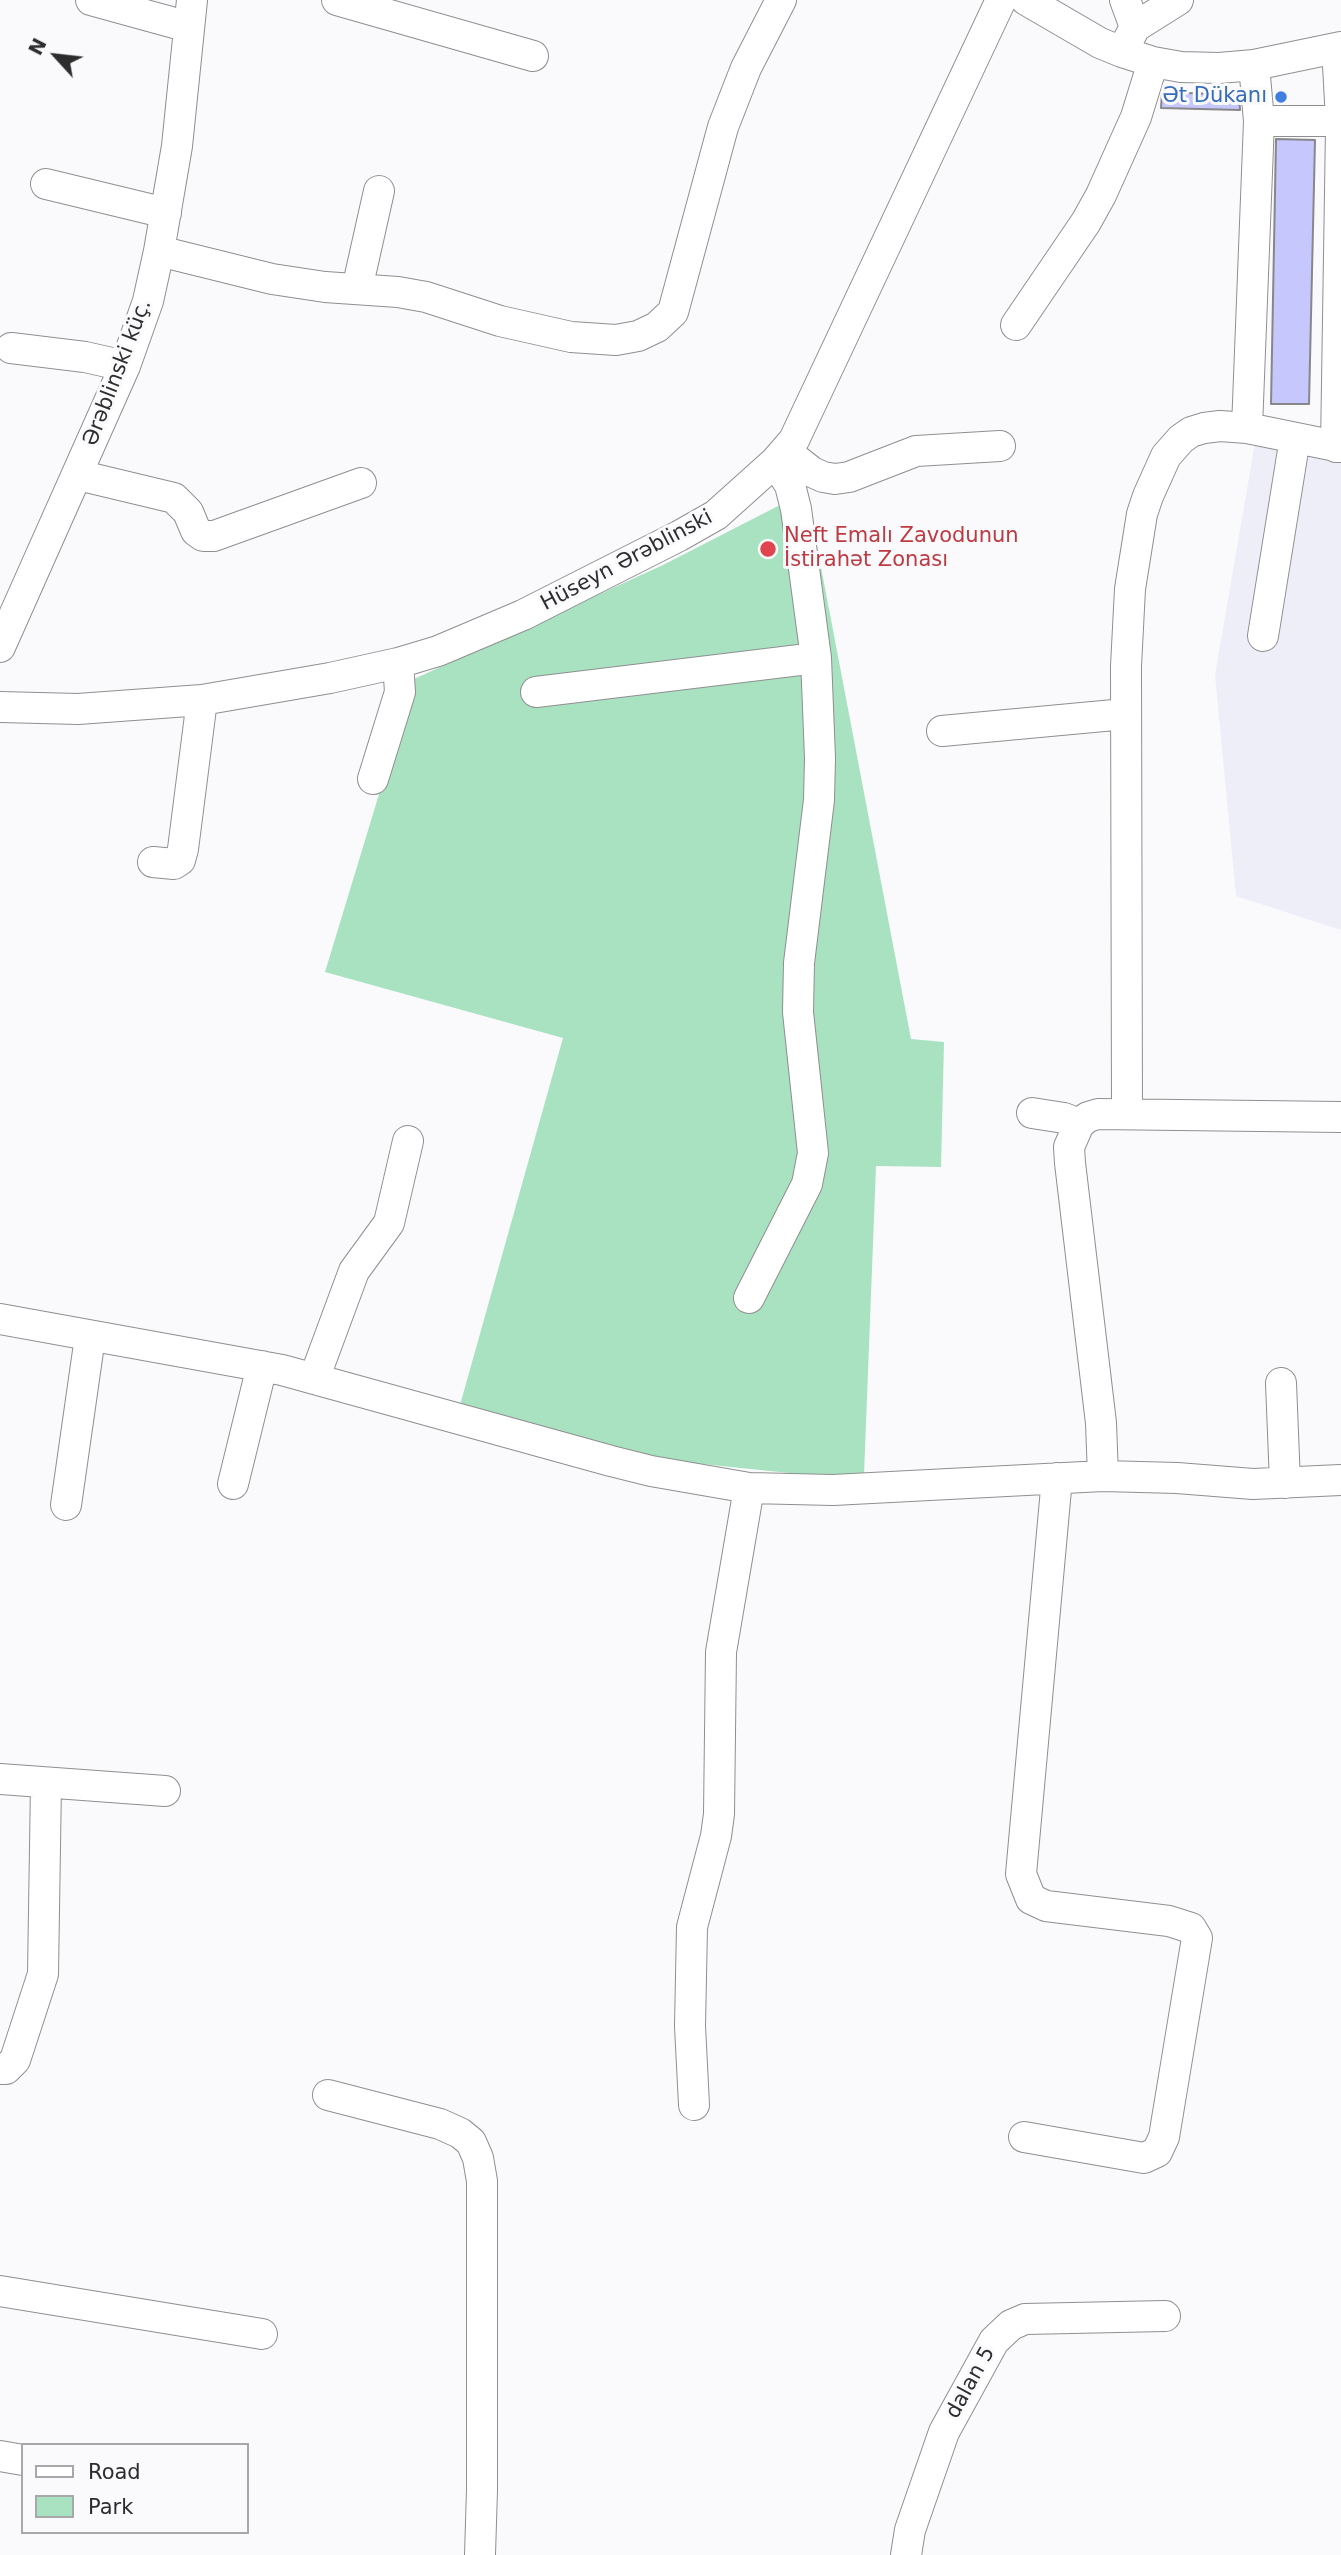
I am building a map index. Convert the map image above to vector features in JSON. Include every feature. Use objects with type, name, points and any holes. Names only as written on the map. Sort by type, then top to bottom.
[{"type":"street","points":[[91,0],[191,13]]},
{"type":"street","points":[[337,0],[533,56]]},
{"type":"street","points":[[159,251],[272,279],[426,297],[500,321],[571,337],[616,340],[638,336],[657,327],[673,312],[723,127],[746,68],[781,0]]},
{"type":"street","name":"Hüseyn Ərəblinski","points":[[0,707],[78,709],[202,700],[330,678],[398,663],[438,651],[523,615],[716,515],[780,457],[803,422],[1001,0]]},
{"type":"street","points":[[1026,0],[1100,43],[1178,0]]},
{"type":"street","name":"Ərəblinski küç.","points":[[0,647],[125,366],[148,301],[177,146],[191,13]]},
{"type":"street","points":[[1128,27],[1153,62],[1198,68],[1254,65],[1339,47],[1341,120],[1259,121]]},
{"type":"street","points":[[1016,325],[1086,222],[1101,195],[1136,117],[1153,62]]},
{"type":"street","points":[[1247,428],[1259,121],[1254,65]]},
{"type":"street","points":[[1127,1114],[1125,714],[1130,589],[1142,514],[1154,479],[1166,456],[1191,432],[1220,426],[1247,428],[1338,447],[1341,128]]},
{"type":"street","points":[[46,184],[166,213]]},
{"type":"street","points":[[357,289],[379,191]]},
{"type":"street","points":[[11,348],[85,357],[125,366]]},
{"type":"street","points":[[1263,636],[1295,438]]},
{"type":"street","points":[[780,457],[835,480],[916,452],[1000,446]]},
{"type":"street","points":[[749,1298],[807,1184],[813,1153],[798,1012],[799,963],[819,800],[816,658],[796,509],[780,457]]},
{"type":"street","points":[[78,475],[174,498],[188,512],[195,531],[203,536],[214,536],[361,483]]},
{"type":"street","points":[[536,692],[816,658]]},
{"type":"street","points":[[373,779],[400,692],[398,663]]},
{"type":"street","points":[[153,862],[174,864],[180,860],[202,700]]},
{"type":"street","points":[[942,731],[1125,714]]},
{"type":"street","points":[[1032,1113],[1064,1118],[1079,1124]]},
{"type":"street","points":[[1103,1476],[1101,1423],[1069,1163],[1069,1147],[1079,1124],[1098,1114],[1341,1117]]},
{"type":"street","points":[[314,1379],[354,1271],[389,1223],[408,1141]]},
{"type":"street","points":[[0,1319],[262,1366],[651,1471],[749,1488],[833,1490],[1103,1476],[1253,1484],[1341,1480]]},
{"type":"street","points":[[66,1505],[90,1337]]},
{"type":"street","points":[[233,1484],[262,1366]]},
{"type":"street","points":[[1281,1383],[1285,1483]]},
{"type":"street","points":[[1024,2137],[1144,2158],[1157,2152],[1164,2137],[1197,1938],[1191,1928],[1169,1921],[1046,1906],[1031,1899],[1021,1874],[1057,1478]]},
{"type":"street","points":[[694,2105],[690,2026],[692,1927],[718,1825],[721,1651],[749,1488]]},
{"type":"street","points":[[0,1779],[164,1791]]},
{"type":"street","points":[[0,2069],[6,2069],[15,2060],[43,1974],[46,1783]]},
{"type":"street","points":[[328,2095],[450,2129],[471,2142],[478,2158],[482,2194],[480,2555]]},
{"type":"street","points":[[0,2291],[262,2334]]},
{"type":"street","name":"dalan 5","points":[[906,2555],[910,2530],[944,2432],[994,2342],[1011,2325],[1025,2319],[1165,2316]]},
{"type":"street","points":[[0,2456],[21,2460]]},
{"type":"shaded area","points":[[1255,443],[1341,457],[1341,930],[1236,896],[1215,675]]},
{"type":"green space","points":[[808,499],[911,1039],[944,1042],[941,1167],[876,1166],[864,1475],[799,1474],[683,1462],[609,1447],[460,1405],[563,1038],[325,972],[414,679],[663,565],[780,505]]},
{"type":"building","points":[[1162,92],[1239,95],[1240,110],[1161,108]]},
{"type":"building","points":[[1276,139],[1315,140],[1309,404],[1271,404]]},
{"type":"place","name":"Ət Dükanı","points":[[1281,97]]},
{"type":"place","name":"Neft Emalı Zavodunun İstirahət Zonası","points":[[768,549]]}]
